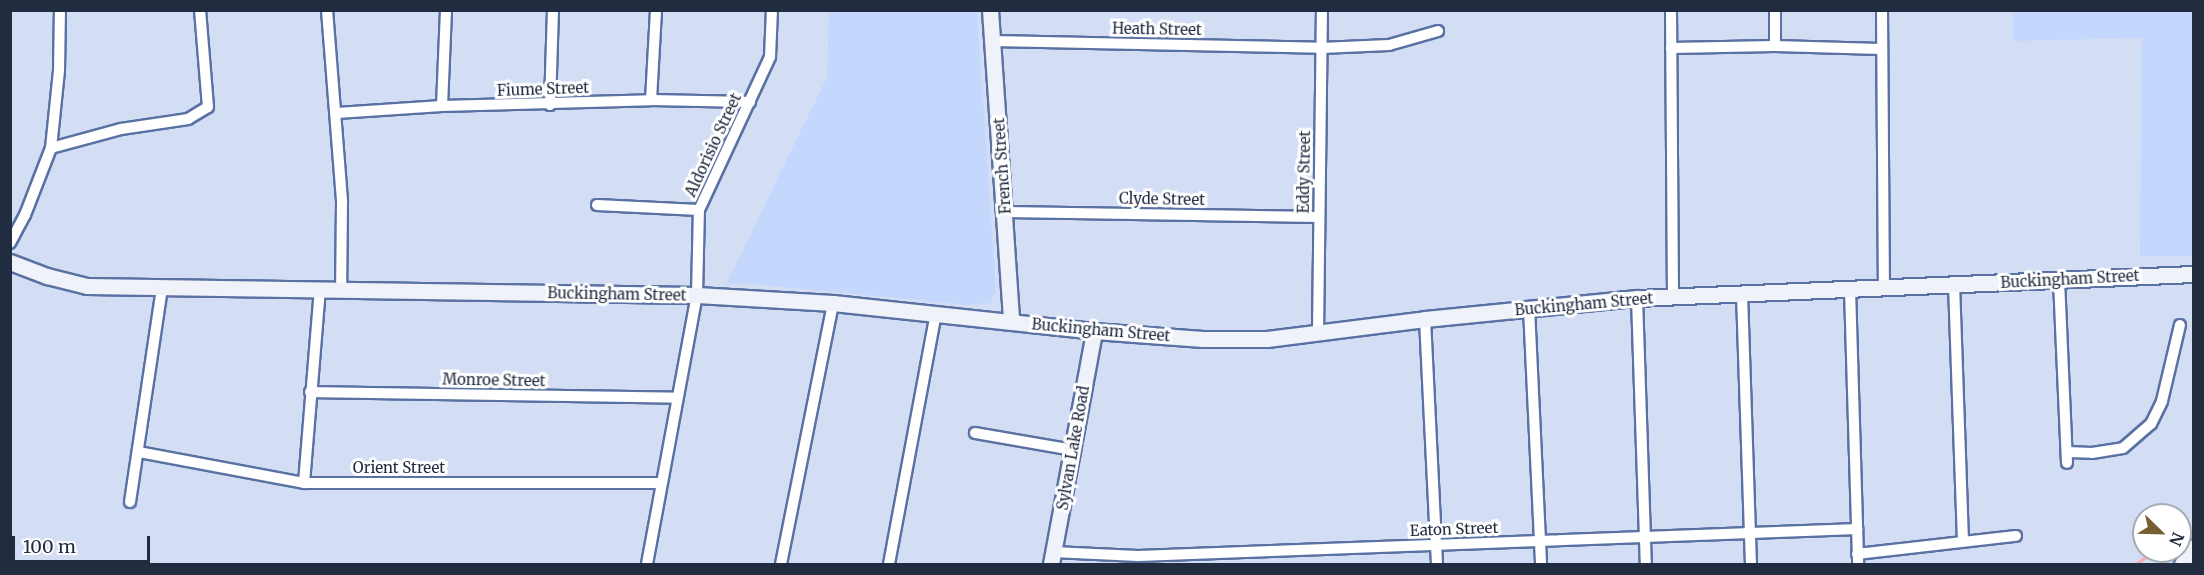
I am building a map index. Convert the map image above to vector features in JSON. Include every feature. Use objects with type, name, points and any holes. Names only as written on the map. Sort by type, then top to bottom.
[{"type":"main road","name":"French Street","points":[[990,10],[1011,321]]},
{"type":"main road","name":"Buckingham Street","points":[[10,262],[47,276],[87,286],[162,289],[697,295],[833,303],[1094,331],[1203,339],[1267,339],[1425,319],[1637,298],[2193,274]]},
{"type":"main road","name":"Sylvan Lake Road","points":[[1052,558],[1094,331]]},
{"type":"main road","points":[[2182,564],[2193,547]]},
{"type":"street","points":[[10,243],[25,214],[51,148],[59,71],[60,10]]},
{"type":"street","points":[[51,148],[122,129],[188,119],[208,107],[200,10]]},
{"type":"street","points":[[327,10],[337,113],[342,202],[340,291]]},
{"type":"street","points":[[442,106],[446,10]]},
{"type":"street","points":[[550,105],[553,10]]},
{"type":"street","points":[[651,100],[657,10]]},
{"type":"street","name":"Aldorisio Street","points":[[647,564],[697,295],[699,210],[770,57],[772,10]]},
{"type":"street","name":"Eddy Street","points":[[1318,334],[1322,10]]},
{"type":"street","points":[[1671,10],[1673,297]]},
{"type":"street","points":[[1775,10],[1775,46]]},
{"type":"street","points":[[1882,10],[1884,288]]},
{"type":"street","name":"Heath Street","points":[[993,41],[1321,48],[1389,45],[1438,31]]},
{"type":"street","points":[[1671,48],[1775,46],[1881,49]]},
{"type":"street","name":"Fiume Street","points":[[337,113],[442,106],[550,105],[651,100],[750,102]]},
{"type":"street","points":[[597,205],[699,210]]},
{"type":"street","name":"Clyde Street","points":[[1005,212],[1319,217]]},
{"type":"street","points":[[2059,280],[2067,457],[2123,448],[2151,424],[2162,401],[2180,325]]},
{"type":"street","points":[[1954,284],[1963,541]]},
{"type":"street","points":[[130,502],[140,452],[162,289]]},
{"type":"street","points":[[1850,289],[1858,559],[1963,541],[2016,536]]},
{"type":"street","points":[[304,483],[320,290]]},
{"type":"street","points":[[1742,294],[1751,564]]},
{"type":"street","points":[[1637,298],[1646,564]]},
{"type":"street","points":[[781,564],[833,303]]},
{"type":"street","points":[[1529,308],[1540,564]]},
{"type":"street","points":[[889,564],[936,314]]},
{"type":"street","points":[[1425,319],[1437,564]]},
{"type":"street","name":"Monroe Street","points":[[310,392],[677,398]]},
{"type":"street","points":[[975,433],[1073,450]]},
{"type":"street","name":"Orient Street","points":[[140,452],[304,483],[661,483]]},
{"type":"street","name":"Eaton Street","points":[[1052,558],[1857,530]]},
{"type":"shaded area","points":[[842,10],[977,11],[996,291],[990,303],[968,305],[744,283],[726,285],[827,77],[829,14]]},
{"type":"shaded area","points":[[2013,11],[2193,11],[2193,256],[2140,256],[2142,38],[2013,41]]}]
